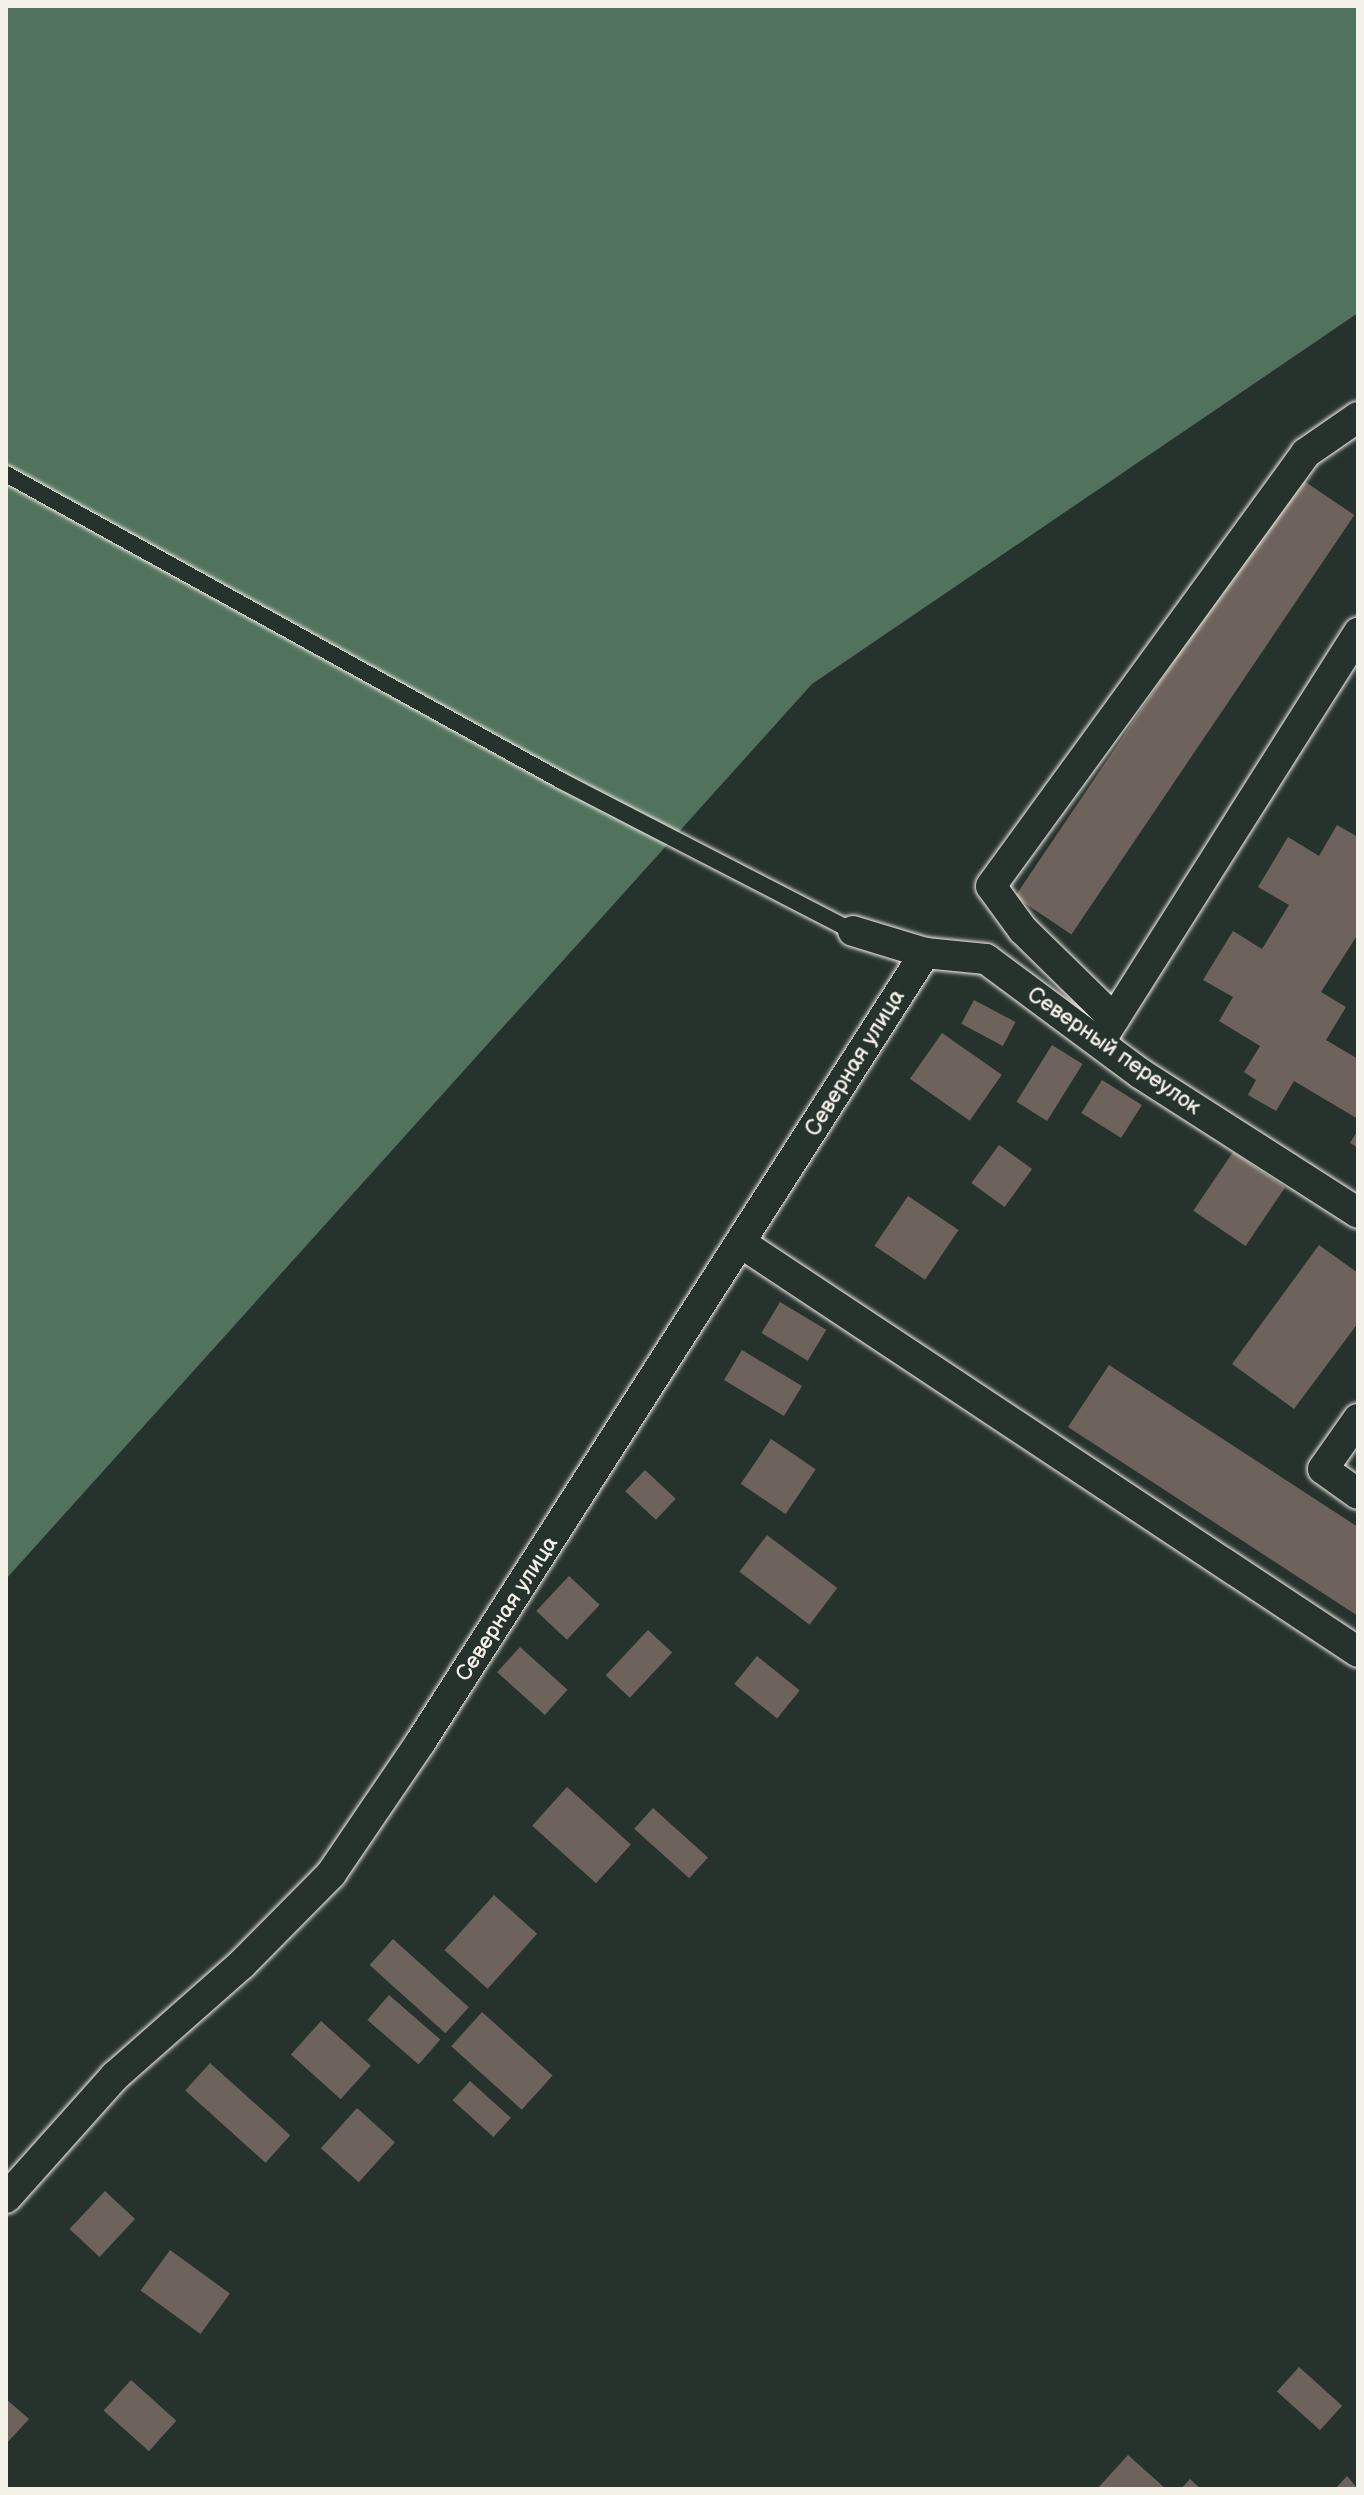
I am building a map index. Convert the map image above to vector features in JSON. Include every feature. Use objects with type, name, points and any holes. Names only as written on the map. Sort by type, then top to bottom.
[{"type":"street","points":[[1358,417],[1306,453],[991,886],[1023,930],[1107,1031],[1358,633]]},
{"type":"street","name":"Северный переулок","points":[[853,931],[925,953],[986,959],[1107,1031],[1141,1074],[1358,1213]]},
{"type":"street","name":"Северная улица","points":[[6,2198],[115,2076],[242,1964],[331,1874],[420,1743],[925,953]]},
{"type":"street","points":[[741,1243],[1358,1652]]},
{"type":"street","points":[[1358,1419],[1323,1469],[1358,1494]]},
{"type":"lane","points":[[6,474],[560,780],[853,931]]},
{"type":"green space","points":[[6,6],[1358,6],[1358,313],[812,684],[6,1579]]},
{"type":"building","points":[[1298,477],[1354,515],[1071,935],[1015,896]]},
{"type":"building","points":[[1337,825],[1358,837],[1358,934],[1321,992],[1346,1007],[1326,1040],[1358,1059],[1358,1119],[1294,1081],[1276,1111],[1248,1095],[1256,1080],[1244,1072],[1260,1046],[1219,1021],[1233,997],[1203,980],[1233,931],[1262,949],[1289,905],[1258,887],[1288,837],[1319,856]]},
{"type":"building","points":[[974,1000],[1015,1022],[1003,1046],[961,1024]]},
{"type":"building","points":[[942,1033],[1002,1075],[970,1121],[910,1079]]},
{"type":"building","points":[[1052,1045],[1083,1064],[1047,1121],[1016,1102]]},
{"type":"building","points":[[1102,1080],[1142,1105],[1121,1138],[1081,1113]]},
{"type":"building","points":[[1358,1130],[1358,1148],[1350,1143]]},
{"type":"building","points":[[999,1145],[1032,1169],[1005,1207],[971,1183]]},
{"type":"building","points":[[1233,1152],[1285,1187],[1246,1246],[1193,1211]]},
{"type":"building","points":[[908,1196],[959,1230],[925,1280],[874,1246]]},
{"type":"building","points":[[1319,1245],[1358,1273],[1358,1323],[1294,1409],[1232,1364]]},
{"type":"building","points":[[780,1302],[826,1330],[808,1361],[761,1333]]},
{"type":"building","points":[[742,1350],[802,1386],[784,1416],[724,1380]]},
{"type":"building","points":[[1109,1365],[1358,1527],[1358,1616],[1068,1427]]},
{"type":"building","points":[[771,1439],[816,1469],[786,1514],[741,1484]]},
{"type":"building","points":[[645,1470],[676,1499],[656,1520],[625,1491]]},
{"type":"building","points":[[767,1535],[837,1588],[810,1625],[739,1572]]},
{"type":"building","points":[[569,1576],[600,1605],[567,1640],[536,1611]]},
{"type":"building","points":[[648,1630],[672,1653],[630,1698],[606,1675]]},
{"type":"building","points":[[520,1647],[568,1690],[545,1715],[497,1672]]},
{"type":"building","points":[[757,1656],[800,1691],[777,1719],[734,1684]]},
{"type":"building","points":[[567,1787],[631,1845],[596,1883],[532,1826]]},
{"type":"building","points":[[653,1808],[708,1858],[689,1878],[634,1829]]},
{"type":"building","points":[[494,1895],[537,1934],[488,1989],[444,1950]]},
{"type":"building","points":[[393,1939],[469,2007],[445,2033],[370,1965]]},
{"type":"building","points":[[389,1995],[440,2040],[419,2065],[367,2020]]},
{"type":"building","points":[[482,2012],[553,2076],[522,2110],[451,2046]]},
{"type":"building","points":[[321,2021],[371,2066],[341,2099],[291,2054]]},
{"type":"building","points":[[210,2063],[290,2135],[266,2163],[185,2090]]},
{"type":"building","points":[[470,2081],[511,2118],[493,2137],[453,2100]]},
{"type":"building","points":[[357,2108],[395,2142],[359,2182],[321,2148]]},
{"type":"building","points":[[105,2191],[135,2219],[100,2257],[70,2229]]},
{"type":"building","points":[[170,2250],[230,2293],[200,2334],[141,2290]]},
{"type":"building","points":[[1299,2367],[1342,2406],[1320,2430],[1277,2392]]},
{"type":"building","points":[[131,2380],[176,2421],[149,2451],[104,2410]]},
{"type":"building","points":[[6,2399],[29,2419],[6,2444]]},
{"type":"building","points":[[1128,2455],[1166,2489],[1097,2489]]},
{"type":"building","points":[[1347,2476],[1358,2489],[1335,2489]]},
{"type":"building","points":[[1190,2479],[1201,2489],[1181,2489]]}]
